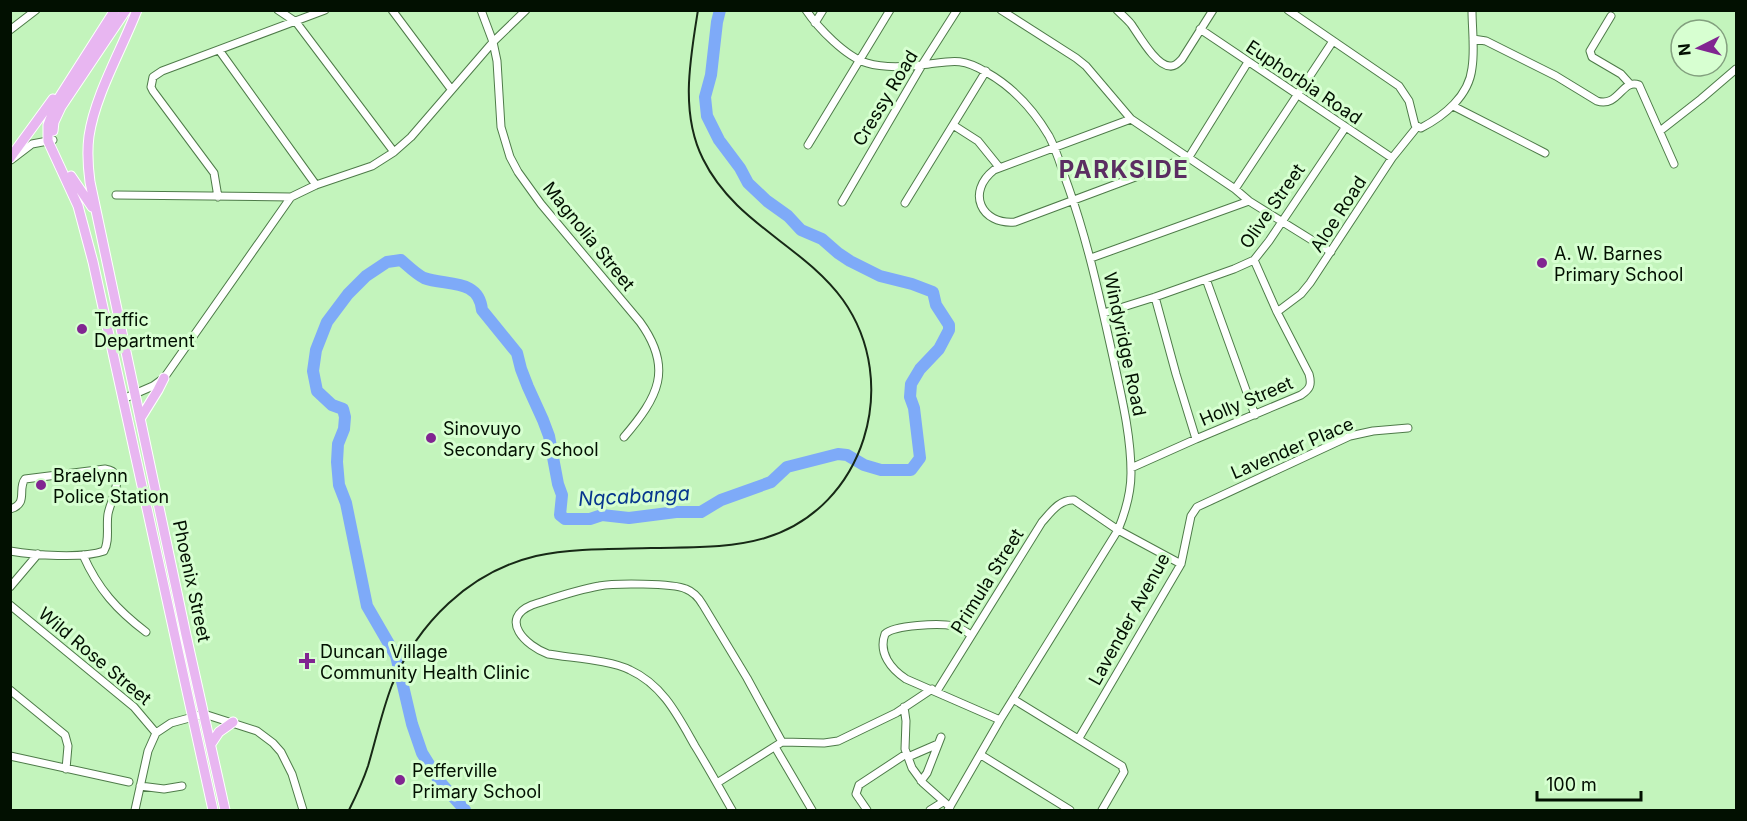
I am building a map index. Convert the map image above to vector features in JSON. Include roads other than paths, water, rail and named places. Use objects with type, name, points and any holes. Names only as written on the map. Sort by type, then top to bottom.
[{"type":"main road","points":[[95,212],[76,186],[47,133],[50,116],[64,90],[115,10]]},
{"type":"main road","points":[[51,141],[54,122],[61,107],[126,10]]},
{"type":"main road","name":"Phoenix Street","points":[[137,10],[93,118],[89,135],[88,166],[95,212],[225,810]]},
{"type":"main road","points":[[10,159],[93,45]]},
{"type":"main road","name":"Phoenix Street","points":[[51,141],[53,153],[71,188],[84,224],[213,810]]},
{"type":"main road","points":[[140,419],[164,378]]},
{"type":"main road","points":[[211,744],[219,732],[233,722]]},
{"type":"street","points":[[10,30],[36,10]]},
{"type":"street","points":[[278,10],[296,22],[394,152]]},
{"type":"street","points":[[218,197],[214,174],[157,98],[151,87],[153,77],[325,10]]},
{"type":"street","points":[[392,10],[451,89]]},
{"type":"street","name":"Magnolia Street","points":[[481,10],[493,42],[497,61],[501,127],[510,157],[518,172],[542,204],[640,322],[657,354],[659,375],[653,397],[644,413],[624,436]]},
{"type":"street","points":[[116,195],[291,197],[316,185],[372,166],[394,152],[411,137],[493,42],[526,10]]},
{"type":"street","name":"Windyridge Road","points":[[806,10],[815,24],[859,60],[899,66],[965,61],[986,71],[1025,101],[1049,136],[1073,201],[1104,313],[1128,430],[1131,468],[1129,491],[1118,530],[1000,720],[981,755],[947,806]]},
{"type":"street","points":[[815,24],[823,10]]},
{"type":"street","points":[[808,145],[890,10]]},
{"type":"street","name":"Cressy Road","points":[[842,202],[921,65],[957,10]]},
{"type":"street","points":[[1001,10],[1081,62],[1131,119],[1250,201],[1331,252]]},
{"type":"street","points":[[1117,10],[1130,22],[1154,57],[1166,65],[1175,65],[1182,59],[1212,10]]},
{"type":"street","points":[[1288,10],[1400,86],[1409,101],[1419,127]]},
{"type":"street","points":[[1472,10],[1471,73],[1454,106],[1545,153]]},
{"type":"street","points":[[1611,16],[1590,51],[1593,57],[1622,74],[1630,84]]},
{"type":"street","name":"Euphorbia Road","points":[[1200,29],[1392,158]]},
{"type":"street","points":[[1473,39],[1486,41],[1602,102],[1611,101],[1630,84],[1639,85],[1674,164]]},
{"type":"street","points":[[1235,189],[1333,40]]},
{"type":"street","points":[[219,50],[316,185]]},
{"type":"street","points":[[1131,119],[999,167],[986,176],[980,187],[979,199],[984,210],[994,219],[1006,223],[1015,222],[1189,157],[1248,62]]},
{"type":"street","points":[[1660,131],[1737,69]]},
{"type":"street","points":[[905,203],[986,71]]},
{"type":"street","name":"Aloe Road","points":[[1277,312],[1301,294],[1310,283],[1392,158],[1419,127],[1454,106]]},
{"type":"street","points":[[953,125],[978,141],[999,167]]},
{"type":"street","name":"Olive Street","points":[[1104,313],[1206,279],[1254,260],[1269,242],[1281,220],[1345,128]]},
{"type":"street","points":[[10,159],[32,144],[51,141]]},
{"type":"street","points":[[123,399],[164,378],[291,197]]},
{"type":"street","points":[[1090,258],[1250,201]]},
{"type":"street","name":"Holly Street","points":[[1131,468],[1301,394],[1311,385],[1309,374],[1277,312],[1254,260]]},
{"type":"street","points":[[1206,279],[1255,415]]},
{"type":"street","points":[[1155,297],[1196,439]]},
{"type":"street","name":"Lavender Place","points":[[1193,511],[1202,504],[1350,436],[1373,431],[1408,428]]},
{"type":"street","points":[[10,509],[17,507],[21,500],[22,483],[25,479],[105,469],[114,472],[117,480],[108,511],[106,549],[100,553],[83,555],[10,551]]},
{"type":"street","name":"Primula Street","points":[[935,690],[1042,522],[1058,506],[1066,501],[1074,500],[1118,530]]},
{"type":"street","name":"Lavender Avenue","points":[[1079,738],[1181,564],[1193,511]]},
{"type":"street","points":[[1118,530],[1181,564]]},
{"type":"street","points":[[10,587],[38,554]]},
{"type":"street","points":[[83,555],[109,599],[146,632]]},
{"type":"street","points":[[732,810],[675,710],[659,689],[628,669],[617,665],[548,654],[531,646],[522,638],[517,626],[519,613],[532,605],[600,586],[671,586],[687,589],[698,597],[703,605],[782,742]]},
{"type":"street","name":"Wild Rose Street","points":[[10,605],[134,707],[156,733]]},
{"type":"street","points":[[970,635],[960,628],[937,625],[894,629],[885,634],[883,643],[888,661],[906,678],[1000,720]]},
{"type":"street","points":[[10,690],[65,735],[68,746],[66,769]]},
{"type":"street","points":[[717,783],[782,742],[838,741],[896,713],[935,690]]},
{"type":"street","points":[[1013,699],[1122,766],[1124,772],[1102,810]]},
{"type":"street","points":[[904,707],[906,721],[904,744],[912,768],[921,781],[947,806]]},
{"type":"street","points":[[135,810],[148,750],[156,733],[171,723],[204,714],[233,722],[266,736],[281,752],[292,774],[303,810]]},
{"type":"street","points":[[867,810],[856,794],[859,785],[907,755],[939,740],[927,773],[921,781]]},
{"type":"street","points":[[775,747],[812,810]]},
{"type":"street","points":[[981,755],[1070,810]]},
{"type":"street","points":[[10,756],[129,782]]},
{"type":"street","points":[[140,786],[164,789],[182,786]]},
{"type":"street","points":[[930,810],[947,806]]},
{"type":"waterway","name":"Nqcabanga","points":[[465,810],[440,782],[422,753],[412,724],[396,656],[367,606],[346,503],[339,485],[338,444],[344,429],[345,417],[343,409],[332,405],[317,391],[313,371],[316,350],[327,322],[348,294],[366,276],[387,262],[401,260],[424,278],[460,285],[475,293],[480,300],[482,310],[517,353],[521,369],[549,436],[562,495],[560,515],[565,519],[590,519],[602,515],[629,518],[676,512],[701,512],[721,500],[771,482],[787,467],[838,454],[847,455],[864,465],[881,470],[911,470],[920,458],[914,408],[910,397],[911,384],[920,369],[939,349],[949,330],[949,325],[936,305],[933,292],[880,276],[850,261],[822,239],[801,230],[788,216],[748,183],[719,140],[707,116],[705,97],[711,75],[720,10]]},
{"type":"railway","points":[[349,810],[366,772],[388,695],[403,662],[431,621],[468,588],[489,574],[512,564],[550,553],[593,549],[723,546],[765,538],[799,523],[828,500],[849,471],[864,439],[871,404],[870,368],[861,333],[843,300],[809,264],[733,201],[703,159],[696,141],[691,123],[689,86],[698,10]]},
{"type":"place","name":"A. W. Barnes Primary School","points":[[1542,263]]},
{"type":"place","name":"Traffic Department","points":[[82,329]]},
{"type":"place","name":"Sinovuyo Secondary School","points":[[431,438]]},
{"type":"place","name":"Braelynn Police Station","points":[[41,485]]},
{"type":"place","name":"Duncan Village Community Health Clinic","points":[[307,661]]},
{"type":"place","name":"Pefferville Primary School","points":[[400,780]]},
{"type":"district","name":"PARKSIDE","points":[[1124,169]]}]
